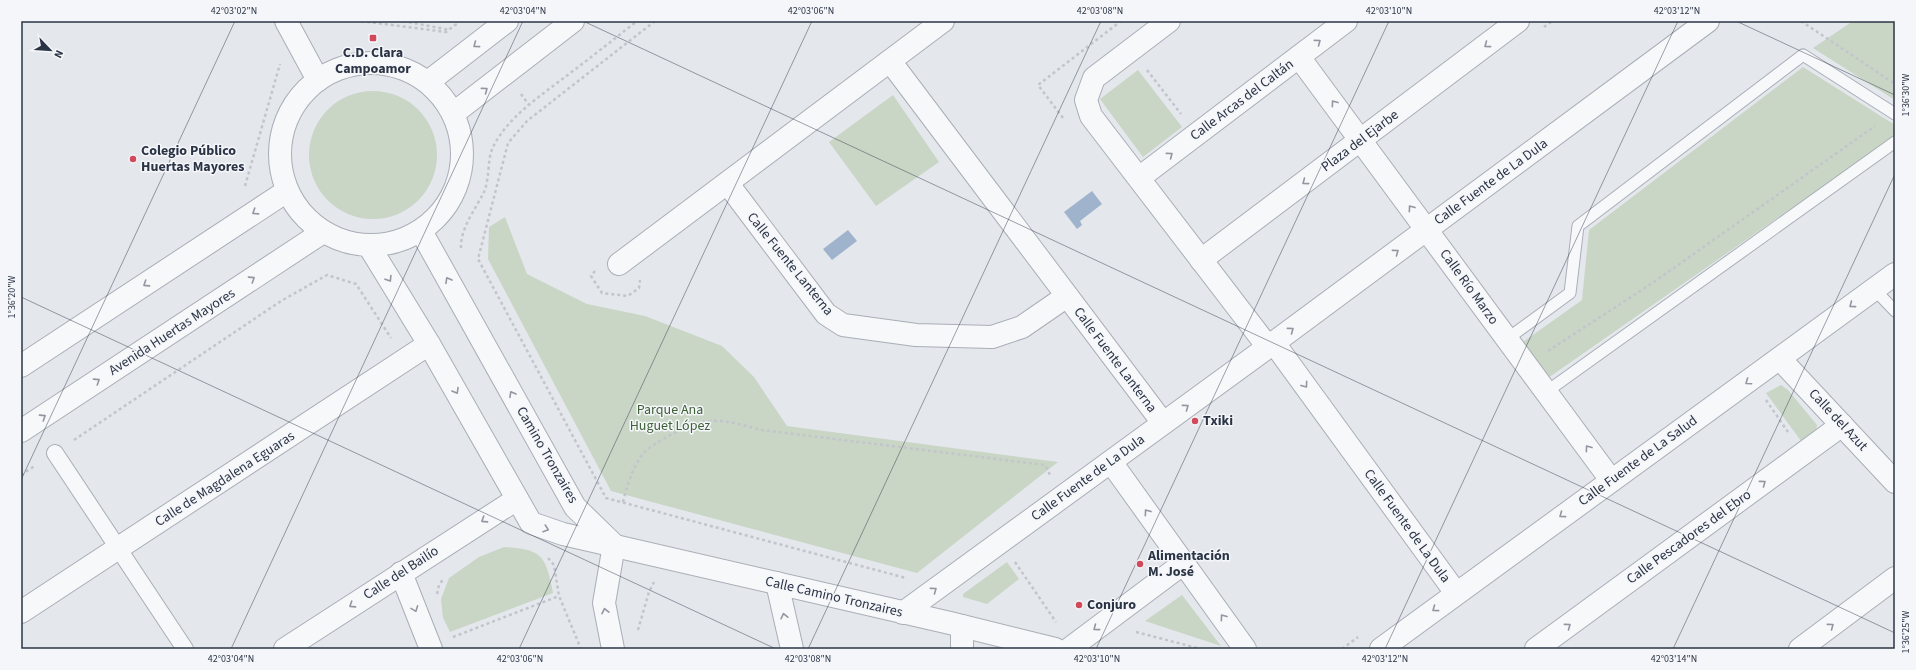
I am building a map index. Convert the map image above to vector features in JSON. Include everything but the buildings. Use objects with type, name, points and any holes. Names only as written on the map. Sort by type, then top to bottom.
[{"type":"street","points":[[286,21],[318,80]]},
{"type":"street","points":[[428,82],[507,21]]},
{"type":"street","points":[[454,113],[573,21]]},
{"type":"street","points":[[609,265],[728,184],[943,21]]},
{"type":"street","points":[[1169,21],[1094,78],[1086,100],[1091,116],[1201,260],[1271,345]]},
{"type":"street","name":"Calle Arcas del Caltán","points":[[1139,178],[1346,21]]},
{"type":"street","name":"Plaza del Ejarbe","points":[[1201,260],[1518,21]]},
{"type":"street","name":"Calle Fuente de La Dula","points":[[903,613],[1271,345],[1708,21]]},
{"type":"street","name":"Calle Río Marzo","points":[[1299,56],[1611,480]]},
{"type":"street","name":"Calle Fuente Lanterna","points":[[890,61],[1163,424]]},
{"type":"street","points":[[373,62],[403,67],[428,82],[443,96],[454,113],[462,139],[462,165],[455,191],[441,214],[421,231],[396,242],[369,246],[345,242],[323,232],[302,214],[287,191],[280,161],[283,130],[296,102],[318,80],[344,66],[373,62]]},
{"type":"street","name":"Calle Fuente Lanterna","points":[[728,184],[826,314],[843,325],[916,335],[992,337],[1022,327],[1067,296]]},
{"type":"street","points":[[21,366],[287,191]]},
{"type":"street","name":"Camino Tronzaires","points":[[421,231],[575,507],[614,545]]},
{"type":"street","name":"Avenida Huertas Mayores","points":[[21,431],[323,232]]},
{"type":"street","points":[[369,246],[429,344],[531,523],[562,534],[614,545],[604,603],[613,649]]},
{"type":"street","name":"Calle Fuente de La Salud","points":[[1381,649],[1895,274]]},
{"type":"street","name":"Calle de Magdalena Eguaras","points":[[21,612],[429,344]]},
{"type":"street","name":"Calle Fuente de La Dula","points":[[1271,345],[1456,593]]},
{"type":"street","name":"Calle del Azut","points":[[1780,359],[1895,482]]},
{"type":"street","name":"Calle Pescadores del Ebro","points":[[1536,649],[1842,425]]},
{"type":"street","points":[[55,453],[185,649]]},
{"type":"street","points":[[1111,462],[1245,649]]},
{"type":"street","name":"Calle del Bailío","points":[[285,649],[517,499]]},
{"type":"street","name":"Calle Camino Tronzaires","points":[[614,545],[1055,649]]},
{"type":"street","points":[[1069,649],[1184,563]]},
{"type":"street","points":[[401,573],[440,644]]},
{"type":"street","points":[[1800,649],[1895,578]]},
{"type":"street","points":[[777,584],[792,649]]},
{"type":"street","points":[[962,626],[962,649]]},
{"type":"lane","points":[[1507,339],[1570,293],[1578,226],[1802,55],[1894,113]]},
{"type":"lane","points":[[1546,392],[1895,142]]},
{"type":"lane","points":[[1874,289],[1895,311]]},
{"type":"path","points":[[404,21],[457,31]]},
{"type":"path","points":[[461,252],[460,245],[464,231],[485,190],[489,176],[492,148],[502,133],[512,120],[530,105],[637,21]]},
{"type":"path","points":[[655,21],[527,121],[508,143],[478,259],[606,498],[910,579]]},
{"type":"path","points":[[1067,123],[1038,85],[1121,21]]},
{"type":"path","points":[[1539,30],[1552,21]]},
{"type":"path","points":[[1801,21],[1895,84]]},
{"type":"path","points":[[244,189],[281,60]]},
{"type":"path","points":[[1146,68],[1186,120]]},
{"type":"path","points":[[1543,354],[1654,282],[1894,113]]},
{"type":"path","points":[[609,265],[591,276],[602,293],[628,296],[639,288],[641,276]]},
{"type":"path","points":[[1766,399],[1791,435]]},
{"type":"path","points":[[623,502],[627,484],[644,454],[670,435],[689,425],[710,421],[732,422],[762,430],[1045,465],[1050,476]]},
{"type":"path","points":[[1045,480],[1057,471]]},
{"type":"path","points":[[547,555],[554,565],[559,596],[580,649]]},
{"type":"path","points":[[1015,561],[1058,625],[1050,623]]},
{"type":"path","points":[[437,597],[439,586],[446,574]]},
{"type":"path","points":[[638,635],[637,628],[649,592],[657,577]]},
{"type":"path","points":[[440,644],[559,596]]},
{"type":"path","points":[[1133,631],[1201,649]]},
{"type":"path","points":[[1342,649],[1360,636]]},
{"type":"green space","points":[[1853,21],[1895,21],[1895,100],[1813,48]]},
{"type":"green space","points":[[1803,67],[1895,125],[1895,136],[1548,378],[1523,342],[1582,300],[1589,230]]},
{"type":"green space","points":[[1138,70],[1182,127],[1143,157],[1100,99]]},
{"type":"green space","points":[[379,91],[403,98],[414,105],[423,114],[432,130],[436,142],[436,168],[430,185],[423,196],[414,205],[403,212],[386,218],[367,219],[343,212],[332,205],[323,196],[316,185],[310,168],[309,149],[316,125],[323,114],[332,105],[343,98],[360,92]]},
{"type":"green space","points":[[893,95],[939,162],[876,206],[829,142]]},
{"type":"green space","name":"Parque Ana Huguet López","points":[[505,217],[527,274],[587,304],[645,316],[722,346],[754,377],[787,426],[1058,462],[917,573],[611,491],[488,259],[489,227]]},
{"type":"green space","points":[[1781,385],[1788,390],[1817,425],[1816,431],[1801,441],[1766,393]]},
{"type":"green space","points":[[504,547],[527,550],[540,557],[548,570],[553,593],[450,632],[443,618],[441,599],[449,578],[479,557]]},
{"type":"green space","points":[[1007,562],[1019,579],[987,604],[963,597],[963,594]]},
{"type":"green space","points":[[1182,595],[1221,646],[1145,621]]},
{"type":"water","points":[[1092,191],[1102,204],[1080,221],[1082,225],[1077,229],[1064,212]]},
{"type":"water","points":[[848,230],[857,241],[832,260],[823,249]]},
{"type":"place","name":"C.D. Clara Campoamor","points":[[373,38]]},
{"type":"place","name":"Colegio Público Huertas Mayores","points":[[133,159]]},
{"type":"place","name":"Txiki","points":[[1195,421]]},
{"type":"place","name":"Alimentación M. José","points":[[1140,564]]},
{"type":"place","name":"Conjuro","points":[[1079,605]]}]
